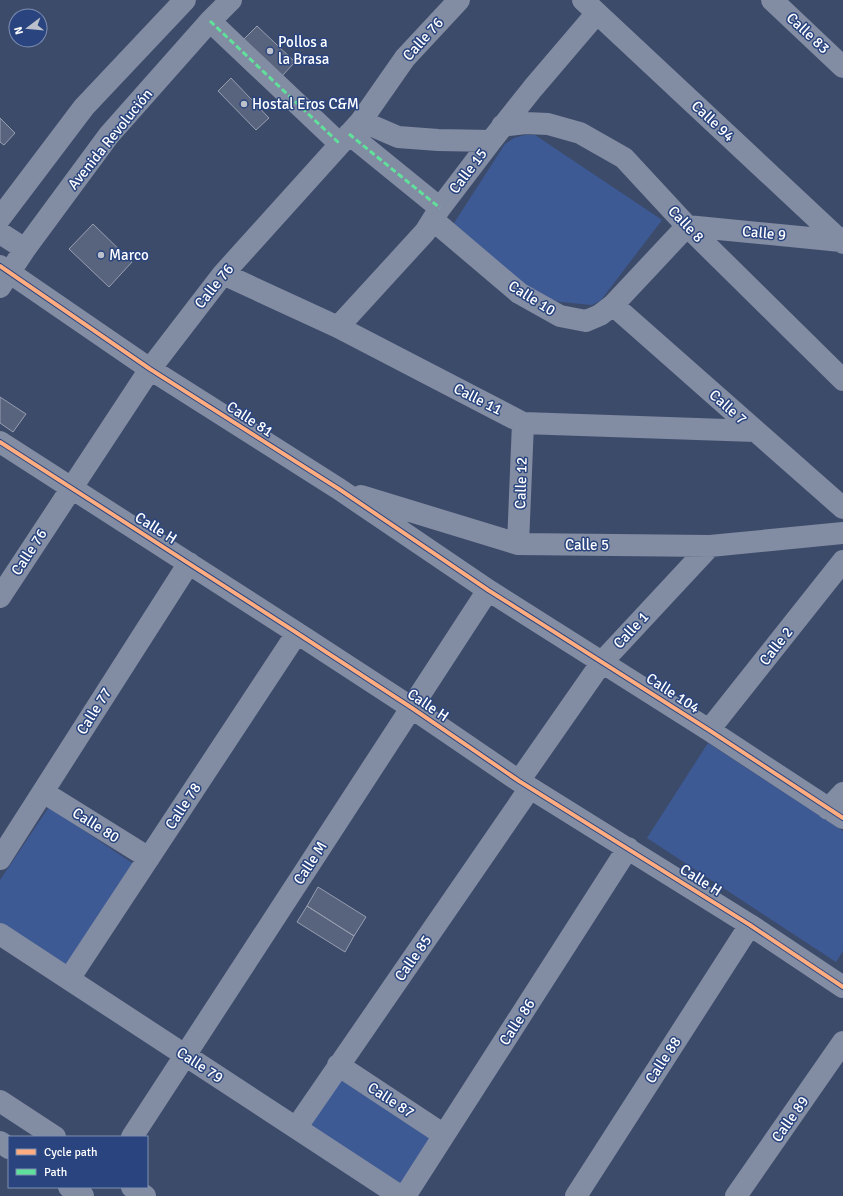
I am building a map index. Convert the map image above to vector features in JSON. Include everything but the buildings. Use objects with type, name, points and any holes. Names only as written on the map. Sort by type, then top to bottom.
[{"type":"street","name":"Avenida Revolución","points":[[3,275],[109,135],[210,21],[231,0]]},
{"type":"street","name":"Calle 76","points":[[0,597],[150,369],[223,274],[350,133],[406,58],[459,0]]},
{"type":"street","name":"Calle 83","points":[[772,0],[843,67]]},
{"type":"street","points":[[0,218],[84,107],[181,2]]},
{"type":"street","name":"Calle 15","points":[[338,327],[425,232],[436,214],[496,133],[533,88],[590,7]]},
{"type":"street","name":"Calle 94","points":[[590,7],[842,240]]},
{"type":"street","name":"Calle 10","points":[[210,21],[350,133],[519,293],[560,316],[586,321],[600,316],[686,226]]},
{"type":"street","name":"Calle 8","points":[[350,133],[438,140],[496,133],[525,123],[548,124],[580,132],[624,158],[686,226],[843,380]]},
{"type":"street","name":"Calle 9","points":[[686,226],[842,240]]},
{"type":"street","points":[[0,233],[24,249]]},
{"type":"street","name":"Calle 11","points":[[223,274],[338,327],[523,423],[755,431]]},
{"type":"street","name":"Calle 81","points":[[3,275],[339,490],[488,590]]},
{"type":"street","name":"Calle 7","points":[[612,305],[843,508]]},
{"type":"street","name":"Calle 12","points":[[518,544],[523,423]]},
{"type":"street","name":"Calle H","points":[[0,442],[297,633],[525,784],[750,925],[843,987]]},
{"type":"street","name":"Calle 5","points":[[339,490],[518,544],[710,546],[843,532]]},
{"type":"street","name":"Calle 1","points":[[525,784],[602,662],[710,546]]},
{"type":"street","name":"Calle 2","points":[[709,730],[843,561]]},
{"type":"street","name":"Calle 77","points":[[0,859],[189,563]]},
{"type":"street","name":"Calle 104","points":[[488,590],[709,730],[836,813]]},
{"type":"street","name":"Calle M","points":[[133,1136],[488,590]]},
{"type":"street","name":"Calle 78","points":[[69,979],[297,633]]},
{"type":"street","name":"Calle 85","points":[[296,1128],[525,784]]},
{"type":"street","name":"Calle 80","points":[[43,792],[149,858]]},
{"type":"street","points":[[836,813],[843,792]]},
{"type":"street","name":"Calle 86","points":[[405,1196],[628,848]]},
{"type":"street","name":"Calle 88","points":[[576,1196],[750,925]]},
{"type":"street","name":"Calle 79","points":[[0,934],[400,1196]]},
{"type":"street","name":"Calle 89","points":[[736,1196],[843,1042]]},
{"type":"street","name":"Calle 87","points":[[338,1065],[444,1134]]},
{"type":"street","points":[[0,1102],[53,1136]]},
{"type":"street","points":[[71,1188],[83,1196]]},
{"type":"street","points":[[133,1188],[145,1196]]},
{"type":"shaded area","points":[[525,135],[535,135],[662,220],[601,300],[592,305],[540,298],[447,234],[505,144],[514,138]]},
{"type":"shaded area","points":[[708,743],[843,831],[843,951],[836,962],[647,838]]},
{"type":"shaded area","points":[[49,807],[138,867],[68,970],[0,924],[0,880]]},
{"type":"shaded area","points":[[342,1075],[436,1136],[400,1191],[307,1131]]},
{"type":"marked path","points":[[210,21],[340,144]]},
{"type":"marked path","points":[[349,134],[440,208]]},
{"type":"cycle path","points":[[0,266],[150,369],[339,489],[488,590],[709,730],[843,818]]},
{"type":"cycle path","points":[[0,442],[412,708],[519,781],[750,925],[843,987]]},
{"type":"place","name":"Pollos a la Brasa","points":[[270,51]]},
{"type":"place","name":"Hostal Eros C&M","points":[[244,104]]},
{"type":"place","name":"Marco","points":[[101,255]]}]
